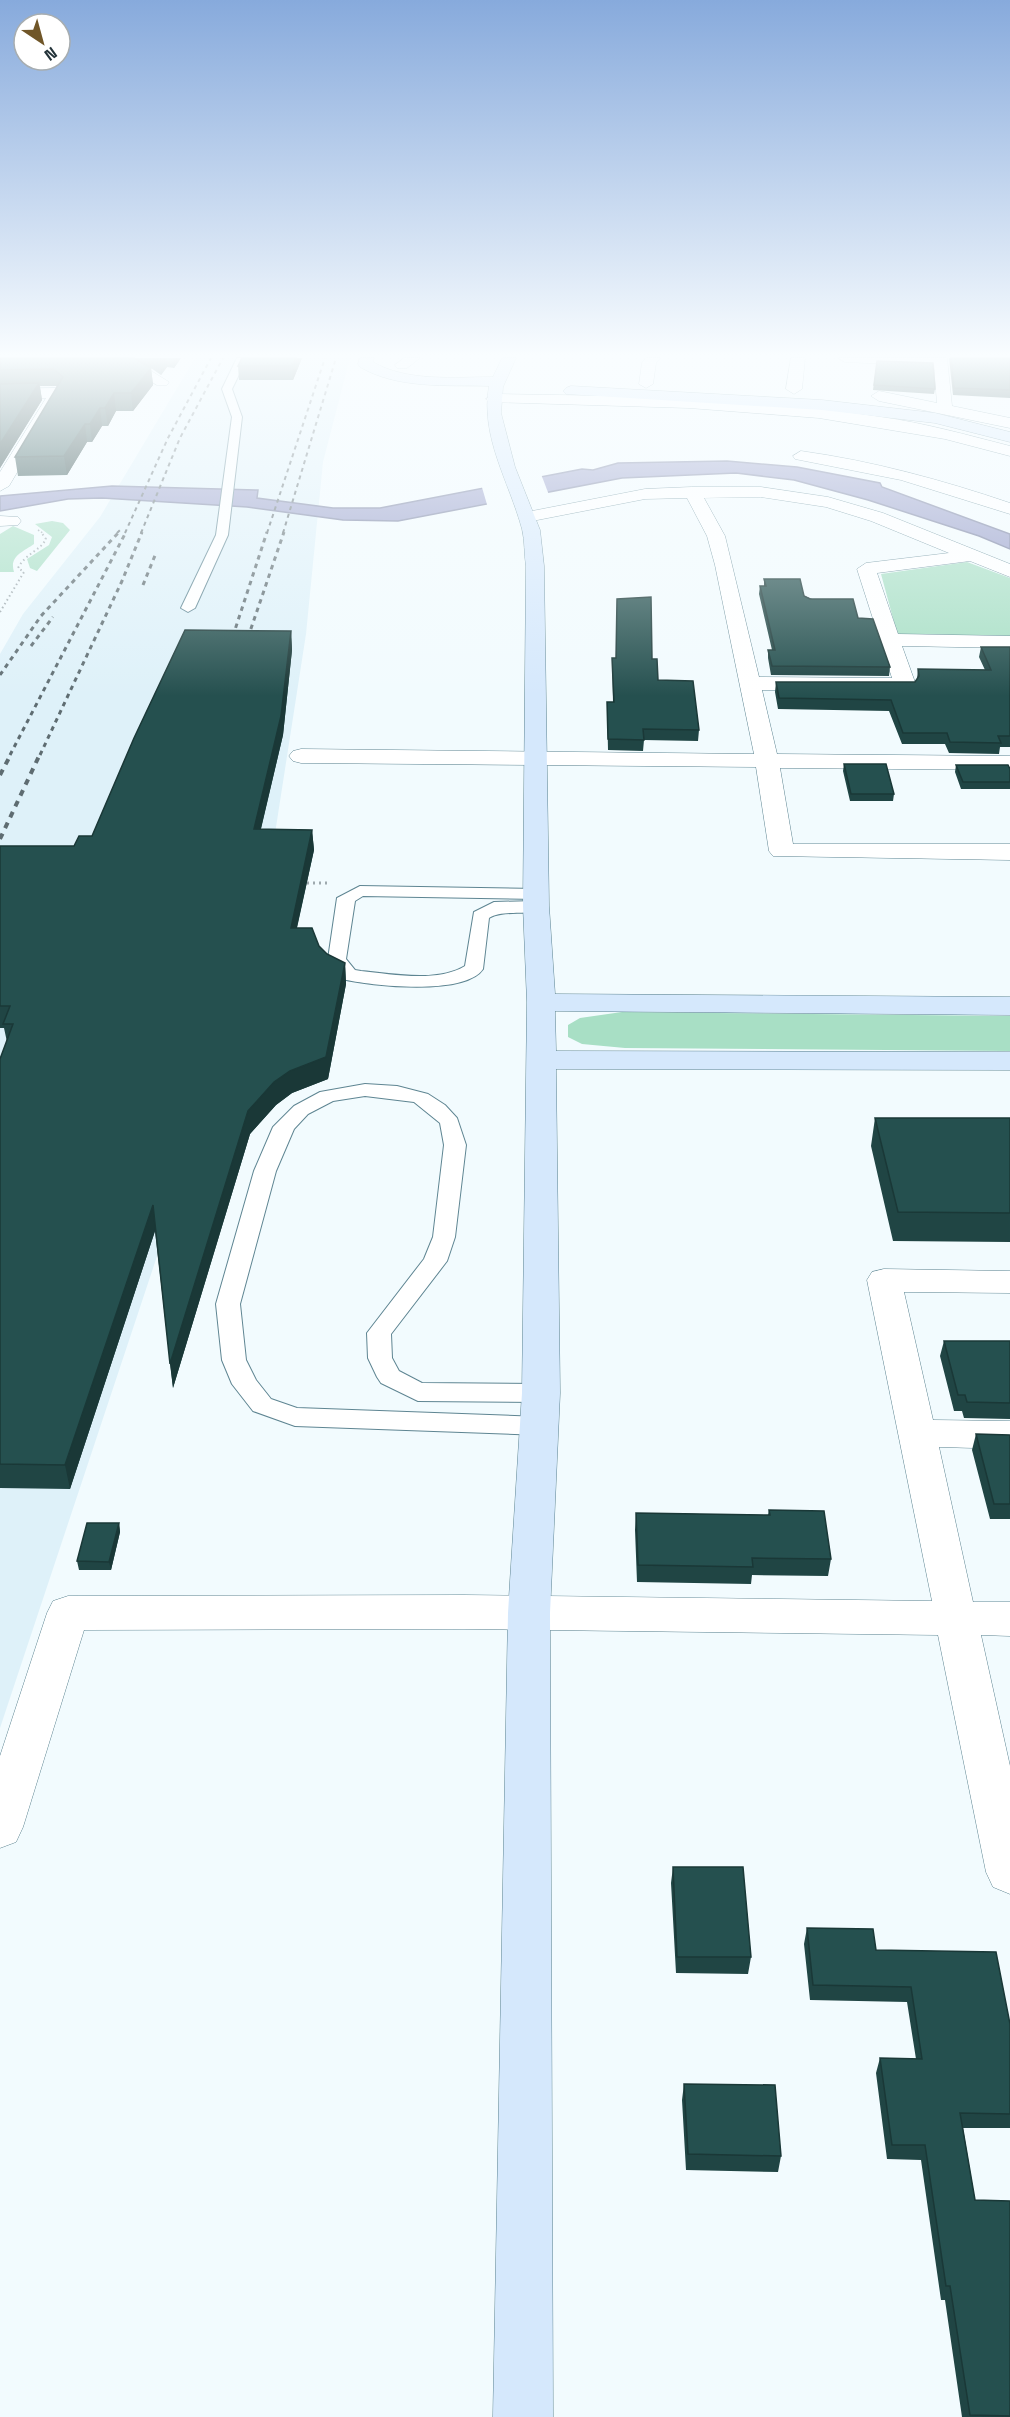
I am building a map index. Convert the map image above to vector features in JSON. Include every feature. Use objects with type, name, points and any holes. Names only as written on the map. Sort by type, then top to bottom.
[{"type":"street","points":[[0,486],[3,485],[11,471]]},
{"type":"street","points":[[509,471],[524,511],[535,566],[536,900],[541,1002],[541,1410],[529,1613],[523,2417]]},
{"type":"street","points":[[782,474],[785,471]]},
{"type":"street","points":[[524,511],[645,494],[692,492],[806,471]]},
{"type":"street","points":[[885,471],[915,478],[1010,509]]},
{"type":"street","points":[[782,474],[828,502],[877,517],[1010,571]]},
{"type":"street","points":[[692,492],[716,536],[751,683],[782,851],[1010,852]]},
{"type":"street","points":[[751,683],[905,685],[866,569],[972,555]]},
{"type":"street","points":[[888,640],[1010,642]]},
{"type":"street","points":[[301,756],[1010,763]]},
{"type":"street","points":[[541,1002],[1010,1006]]},
{"type":"street","points":[[541,1060],[1010,1061]]},
{"type":"street","points":[[1010,1282],[884,1280],[1010,1872]]},
{"type":"street","points":[[916,1433],[1010,1435]]},
{"type":"street","points":[[0,1827],[68,1613],[529,1613],[1010,1619]]},
{"type":"lane","points":[[188,608],[222,535],[230,471]]},
{"type":"lane","points":[[360,891],[536,900],[494,907],[480,916],[474,969],[460,977],[366,978],[349,975],[337,959],[346,898],[360,891]]},
{"type":"lane","points":[[365,1090],[398,1092],[421,1098],[438,1109],[450,1122],[455,1145],[444,1237],[435,1261],[379,1333],[380,1358],[390,1377],[418,1392],[541,1410],[295,1417],[262,1405],[245,1384],[234,1360],[228,1304],[265,1172],[284,1127],[301,1110],[327,1096],[365,1090]]},
{"type":"path","points":[[0,612],[24,572],[18,568],[20,561],[46,539],[44,534],[35,529],[6,521]]},
{"type":"shaded area","points":[[128,471],[322,471],[306,634],[267,885],[201,1124],[0,1728],[0,654],[23,614],[100,517]]},
{"type":"green space","points":[[52,521],[63,523],[70,530],[37,571],[30,568],[27,559],[49,545],[52,537],[35,524]]},
{"type":"green space","points":[[13,526],[34,535],[34,544],[15,558],[14,572],[0,572],[0,534]]},
{"type":"green space","points":[[967,562],[1010,578],[1010,638],[907,637],[897,633],[881,574]]},
{"type":"green space","points":[[622,1012],[1010,1016],[1010,1051],[625,1048],[582,1044],[568,1037],[568,1025],[580,1018]]},
{"type":"water","points":[[573,471],[817,471],[880,483],[882,487],[1010,534],[1010,549],[979,536],[868,500],[794,480],[736,473],[622,478],[398,521],[343,520],[247,507],[102,498],[68,499],[0,511],[0,496],[112,486],[258,490],[257,498],[333,508],[380,508]]},
{"type":"pier","points":[[541,474],[549,495],[488,508],[481,484]]},
{"type":"building","points":[[764,579],[800,579],[804,596],[810,599],[853,599],[858,618],[873,619],[890,667],[772,666],[768,650],[775,650],[760,586],[766,586]]},
{"type":"building","points":[[651,597],[652,659],[657,659],[658,680],[693,681],[699,730],[643,729],[644,740],[608,739],[607,702],[614,702],[612,658],[616,658],[617,599]]},
{"type":"building","points":[[185,630],[291,631],[281,716],[254,829],[312,830],[291,928],[312,928],[319,946],[327,954],[345,963],[326,1057],[290,1071],[274,1082],[248,1111],[170,1364],[153,1205],[65,1465],[0,1464],[0,1059],[13,1024],[3,1024],[10,1006],[0,1006],[0,846],[74,846],[79,836],[92,836],[134,738]]},
{"type":"building","points":[[981,647],[1010,647],[1010,736],[998,736],[1001,743],[950,742],[947,733],[903,733],[891,700],[779,698],[776,682],[915,682],[919,676],[918,669],[991,670]]},
{"type":"building","points":[[844,764],[886,764],[894,794],[851,794]]},
{"type":"building","points":[[956,765],[1008,765],[1010,782],[963,782]]},
{"type":"building","points":[[875,1118],[1010,1118],[1010,1213],[898,1212]]},
{"type":"building","points":[[944,1341],[1010,1341],[1010,1403],[967,1402],[965,1395],[958,1395]]},
{"type":"building","points":[[976,1434],[1010,1435],[1010,1504],[994,1504]]},
{"type":"building","points":[[769,1510],[824,1511],[831,1559],[752,1558],[753,1567],[638,1565],[636,1513],[770,1515]]},
{"type":"building","points":[[87,1523],[119,1523],[109,1562],[77,1561]]},
{"type":"building","points":[[673,1867],[743,1867],[751,1957],[677,1957]]},
{"type":"building","points":[[807,1928],[873,1929],[876,1950],[996,1952],[1010,2024],[1010,2114],[960,2113],[975,2200],[1010,2201],[1010,2416],[970,2415],[950,2286],[946,2286],[925,2145],[892,2145],[880,2058],[922,2059],[911,1987],[813,1985]]},
{"type":"building","points":[[684,2084],[775,2085],[781,2156],[688,2154]]},
{"type":"railway","points":[[125,533],[153,471]]},
{"type":"railway","points":[[141,533],[167,471]]},
{"type":"railway","points":[[267,533],[288,471]]},
{"type":"railway","points":[[283,533],[302,471]]},
{"type":"railway","points":[[117,533],[122,528]]},
{"type":"railway","points":[[0,675],[41,616],[119,532]]},
{"type":"railway","points":[[10,755],[126,532]]},
{"type":"railway","points":[[40,755],[122,581],[142,532]]},
{"type":"railway","points":[[230,645],[267,532]]},
{"type":"railway","points":[[245,646],[284,532]]},
{"type":"railway","points":[[143,585],[156,553]]},
{"type":"railway","points":[[31,646],[53,617]]},
{"type":"railway","points":[[0,775],[11,754]]},
{"type":"railway","points":[[0,839],[40,754]]}]
